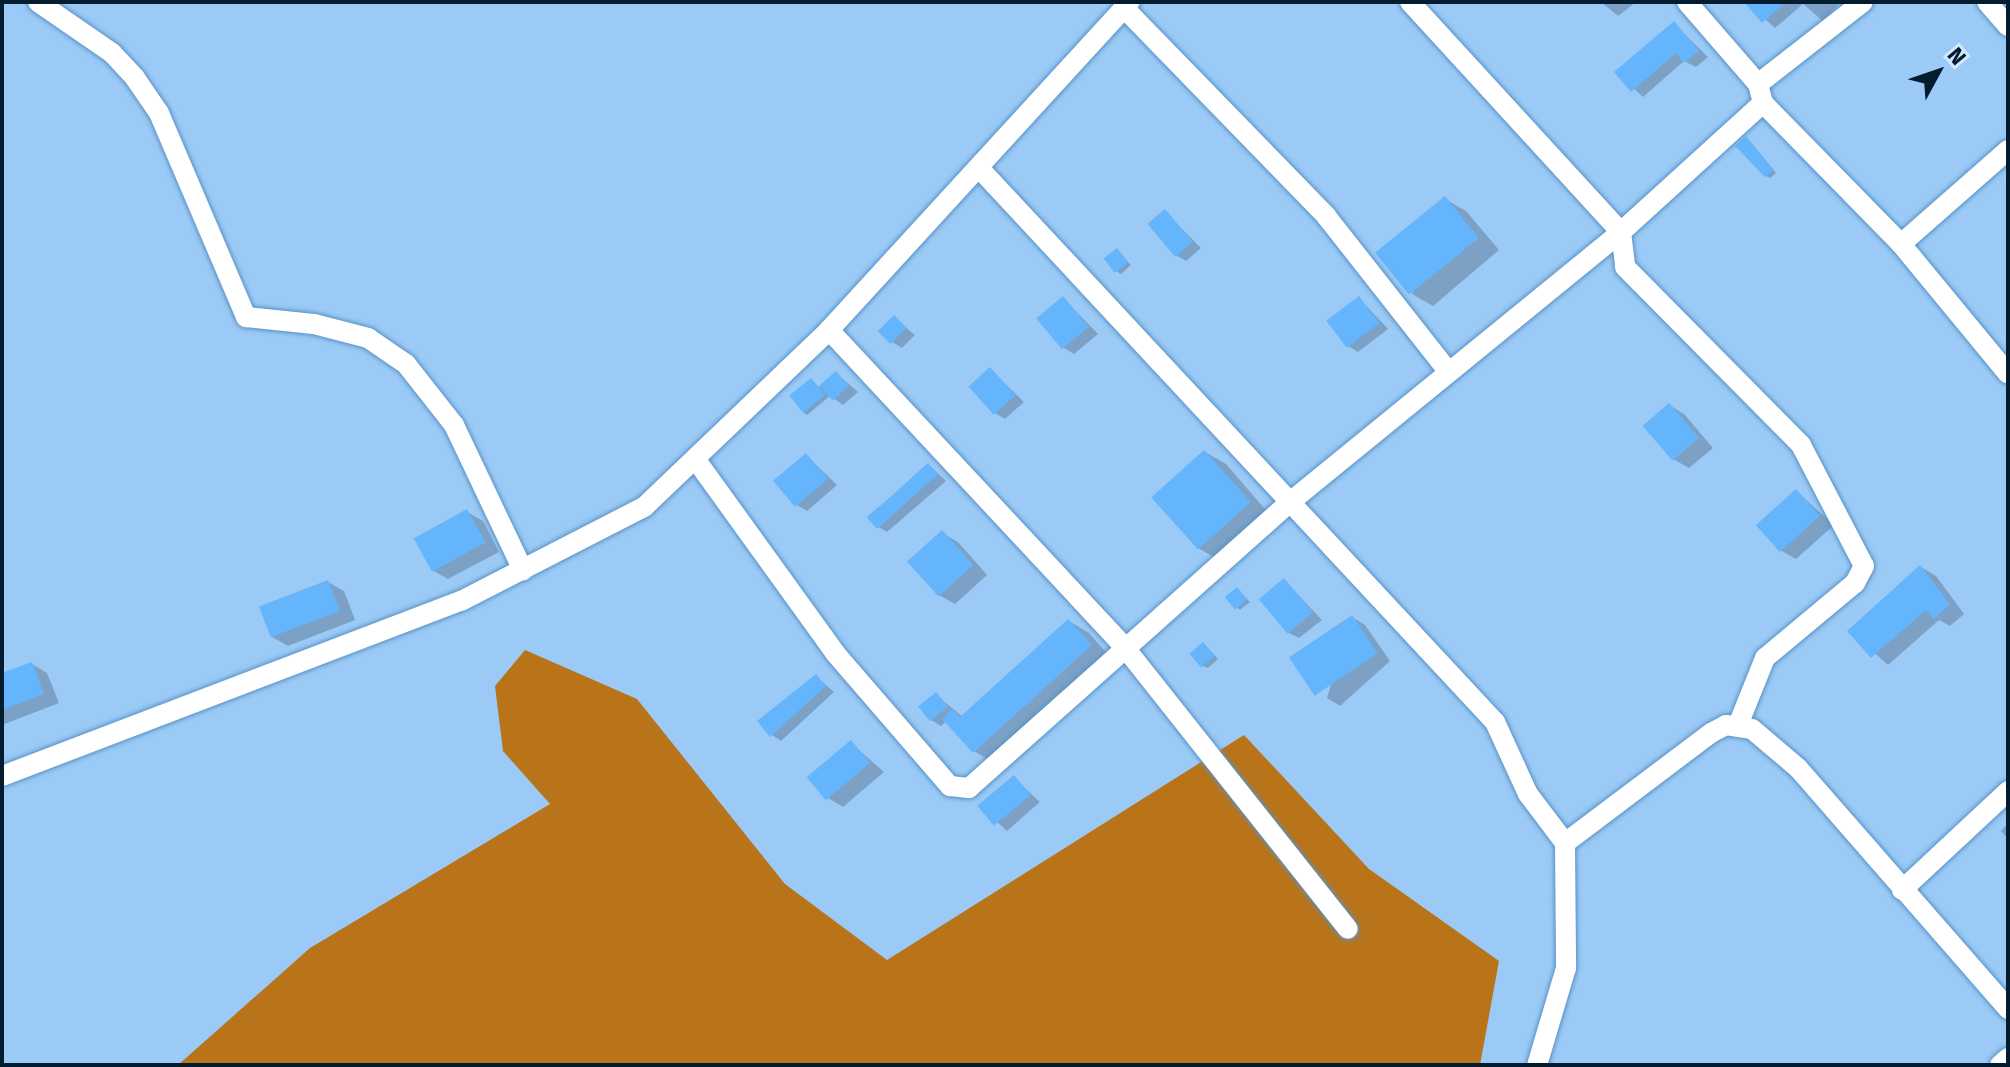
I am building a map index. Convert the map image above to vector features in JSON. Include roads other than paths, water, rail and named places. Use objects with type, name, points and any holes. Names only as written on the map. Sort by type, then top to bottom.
[{"type":"street","points":[[38,2],[112,53],[159,113],[246,317],[314,324],[368,338],[406,364],[454,425],[523,570]]},
{"type":"street","points":[[1410,2],[1621,232],[1625,267],[1801,445],[1864,566],[1855,583],[1765,658],[1738,725]]},
{"type":"street","points":[[1687,2],[1761,94],[1901,244],[2008,374]]},
{"type":"street","points":[[696,460],[835,653],[950,786],[969,788],[1289,503],[1621,232],[1761,94],[1863,2]]},
{"type":"street","points":[[1987,2],[2008,26]]},
{"type":"street","points":[[2,776],[461,601],[644,507],[829,330],[980,169],[1127,5],[1326,216],[1448,371]]},
{"type":"street","points":[[1901,244],[2008,150]]},
{"type":"street","points":[[980,169],[1289,503],[1394,608],[1495,722],[1528,794],[1565,843],[1566,968],[1537,1065]]},
{"type":"street","points":[[829,330],[1126,649],[1348,929]]},
{"type":"street","points":[[1565,843],[1711,733],[1738,725],[1752,729],[1798,768],[2008,1009]]},
{"type":"street","points":[[1902,890],[2008,791]]},
{"type":"street","points":[[2000,1065],[2008,1058]]}]
